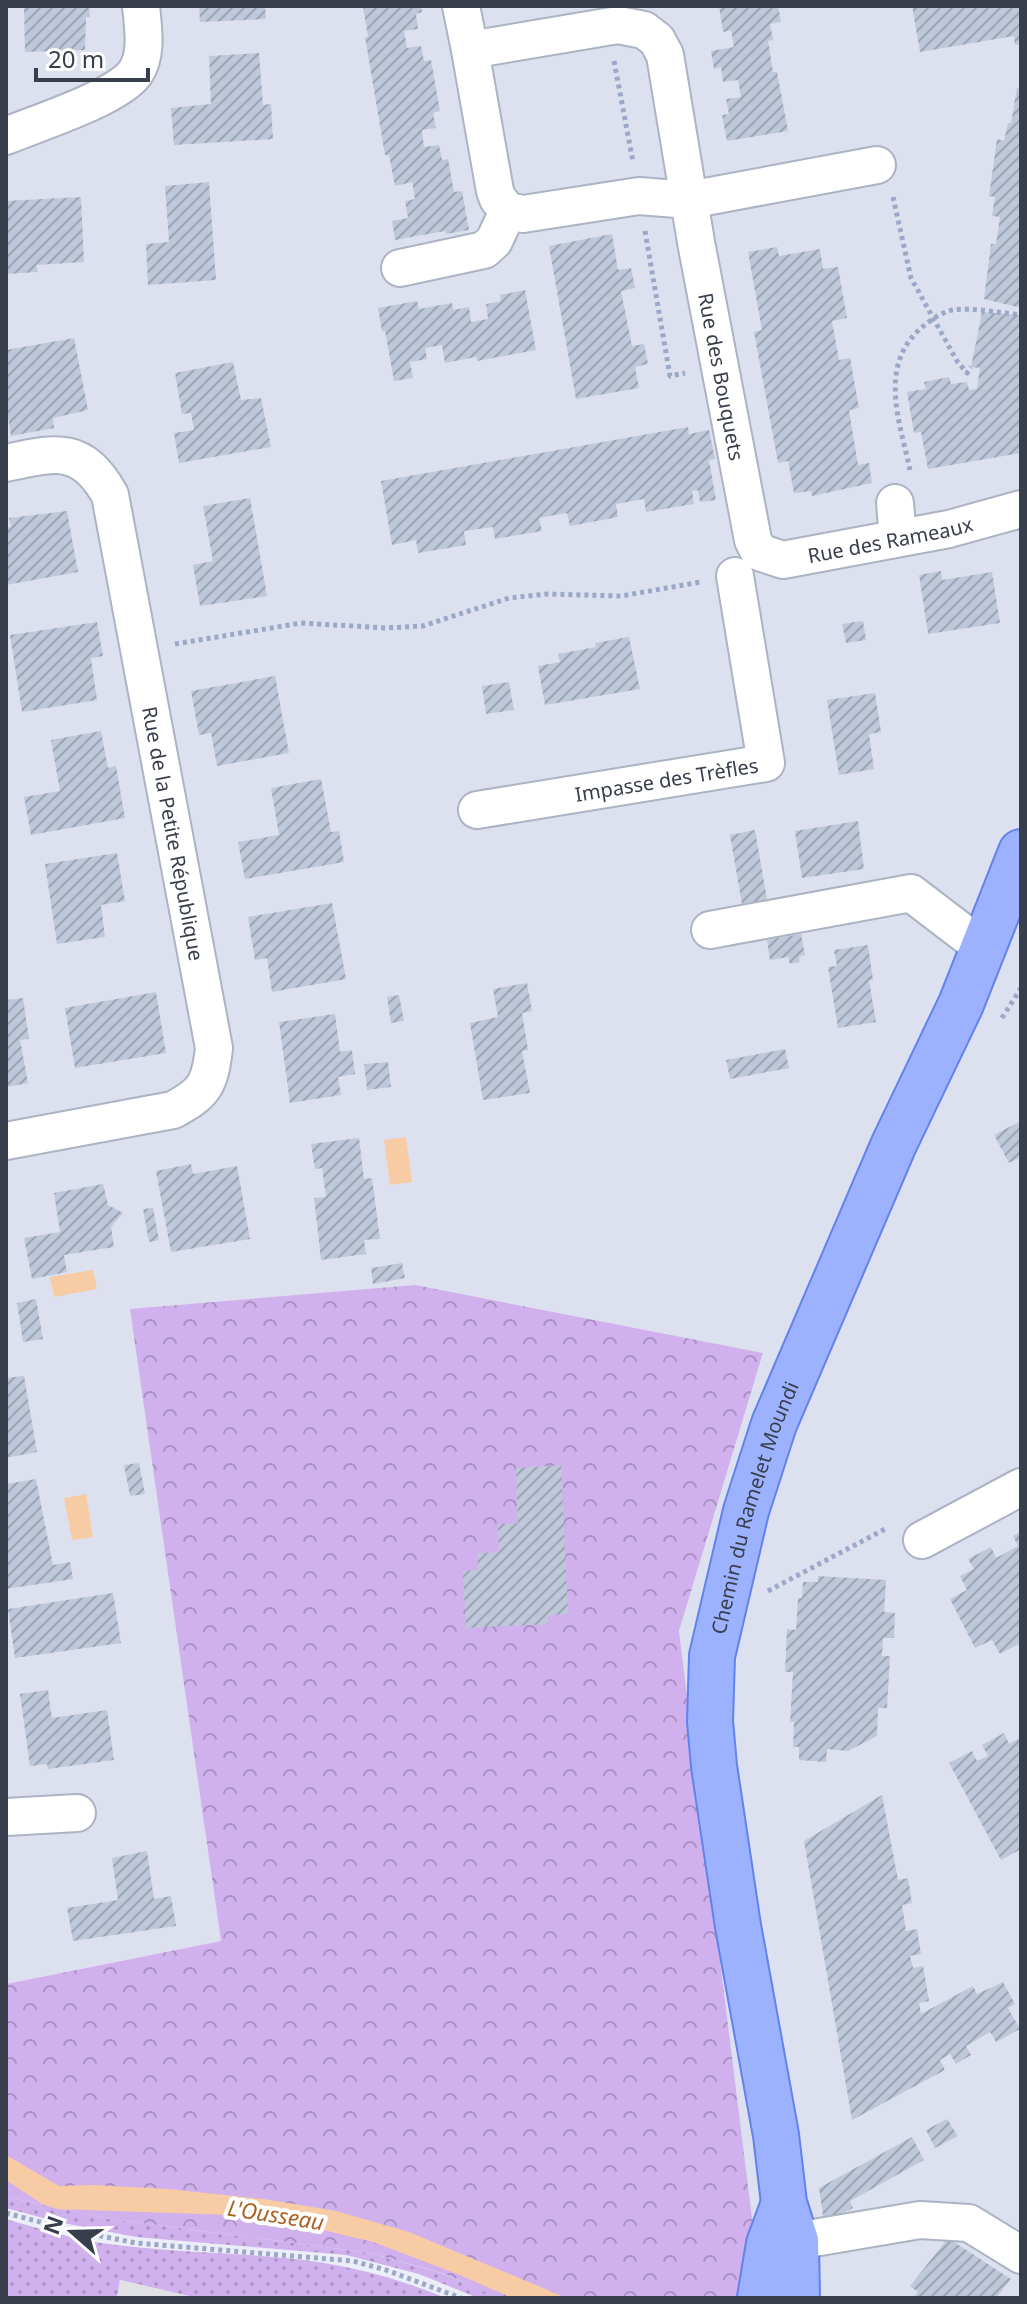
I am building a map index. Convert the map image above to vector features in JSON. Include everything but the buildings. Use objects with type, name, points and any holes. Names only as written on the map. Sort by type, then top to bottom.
[{"type":"main road","name":"Chemin du Ramelet Moundi","points":[[797,2298],[790,2222],[738,1926],[714,1766],[710,1721],[712,1656],[746,1511],[774,1424],[894,1144],[961,1004],[1021,852]]},
{"type":"main road","name":"Chemin du Ramelet Moundi","points":[[760,2298],[769,2244],[790,2222]]},
{"type":"street","points":[[6,136],[105,95],[136,72],[143,55],[141,6]]},
{"type":"street","points":[[461,6],[493,181],[498,199],[508,211],[523,214],[546,212],[639,196],[689,200],[877,165]]},
{"type":"street","name":"Rue des Bouquets","points":[[470,50],[608,25],[636,27],[651,34],[665,55],[753,540],[747,564]]},
{"type":"street","points":[[400,268],[484,250],[494,241],[508,211]]},
{"type":"street","name":"Rue de la Petite République","points":[[6,463],[43,454],[64,455],[81,461],[98,474],[110,495],[214,1048],[206,1086],[191,1100],[173,1110],[6,1141]]},
{"type":"street","name":"Rue des Rameaux","points":[[747,564],[783,560],[901,505],[949,529],[1021,509]]},
{"type":"street","name":"Impasse des Trèfles","points":[[477,810],[766,763],[747,564]]},
{"type":"street","points":[[710,930],[911,893],[983,948]]},
{"type":"street","points":[[909,1532],[1021,1487]]},
{"type":"street","points":[[6,1817],[77,1813]]},
{"type":"street","points":[[790,2222],[920,2220],[969,2223],[1021,2255]]},
{"type":"path","points":[[877,165],[889,184],[903,232],[911,278],[967,373],[971,367]]},
{"type":"path","points":[[901,505],[894,388],[896,366],[916,333],[932,318],[952,310],[1021,315]]},
{"type":"path","points":[[139,650],[301,623],[386,628],[423,626],[509,598],[547,594],[621,596],[747,564]]},
{"type":"path","points":[[1001,1020],[1021,988]]},
{"type":"path","points":[[756,1591],[766,1592],[909,1532]]},
{"type":"path","points":[[6,2213],[136,2243],[353,2261],[461,2298]]},
{"type":"shaded area","points":[[6,6],[1021,6],[1021,2298],[762,2298],[679,1631],[763,1354],[131,1310],[221,1941],[6,1984]]},
{"type":"shaded area","points":[[120,2280],[197,2298],[117,2298]]},
{"type":"green space","points":[[415,1285],[763,1353],[679,1631],[762,2298],[498,2298],[445,2274],[370,2253],[110,2219],[6,2197],[6,1984],[221,1941],[130,1309]]},
{"type":"green space","points":[[6,2197],[110,2219],[370,2253],[444,2274],[500,2298],[478,2298],[419,2274],[346,2255],[136,2237],[58,2222],[6,2208]]},
{"type":"green space","points":[[6,2219],[101,2243],[327,2263],[387,2277],[446,2298],[197,2298],[120,2280],[117,2298],[6,2298]]},
{"type":"water","points":[[406,1137],[412,1182],[390,1185],[384,1140]]},
{"type":"water","points":[[93,1270],[97,1289],[54,1297],[50,1277]]},
{"type":"water","points":[[86,1494],[93,1537],[72,1540],[64,1498]]},
{"type":"water","name":"L'Ousseau","points":[[6,2155],[59,2186],[168,2189],[264,2199],[336,2211],[409,2232],[567,2298],[512,2298],[373,2242],[319,2229],[229,2215],[57,2209],[42,2204],[6,2180]]}]
